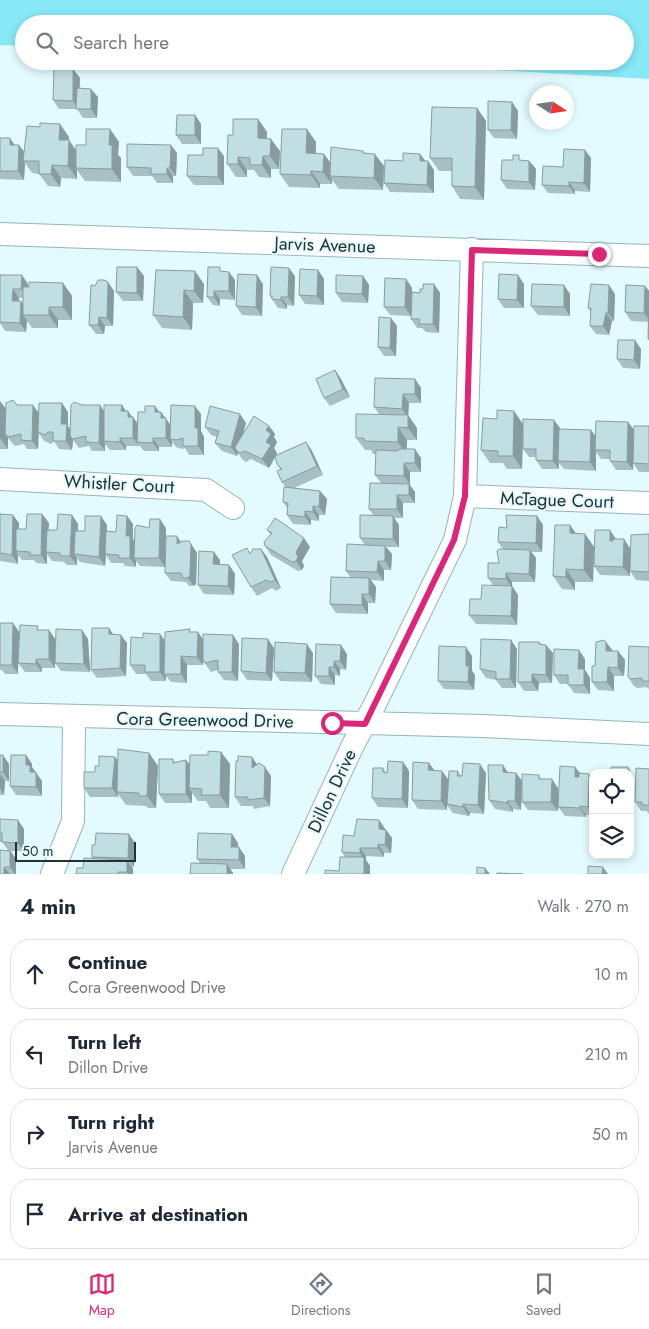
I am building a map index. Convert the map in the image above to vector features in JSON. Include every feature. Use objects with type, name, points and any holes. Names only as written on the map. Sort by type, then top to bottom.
[{"type":"street","name":"Jarvis Avenue","points":[[0,234],[649,256]]},
{"type":"street","name":"Dillon Drive","points":[[292,874],[454,540],[465,496],[472,250]]},
{"type":"street","name":"Whistler Court","points":[[0,479],[206,490],[233,508]]},
{"type":"street","name":"McTague Court","points":[[465,496],[649,503]]},
{"type":"street","name":"Cora Greenwood Drive","points":[[0,714],[482,726],[649,734]]},
{"type":"street","points":[[52,874],[73,821],[74,717]]},
{"type":"shaded area","points":[[0,0],[649,0],[649,79],[495,70],[634,70],[634,15],[15,15],[15,46],[0,45]]},
{"type":"building","points":[[54,70],[73,70],[73,101],[53,100]]},
{"type":"building","points":[[77,88],[91,89],[91,109],[76,109]]},
{"type":"building","points":[[488,101],[512,102],[511,130],[488,130]]},
{"type":"building","points":[[432,107],[477,108],[475,187],[452,186],[452,158],[430,158]]},
{"type":"building","points":[[177,115],[195,115],[195,135],[176,135]]},
{"type":"building","points":[[233,119],[258,119],[258,138],[271,139],[270,156],[263,156],[262,165],[250,165],[250,158],[238,157],[238,164],[227,164],[228,135],[233,135]]},
{"type":"building","points":[[40,123],[60,124],[59,140],[69,140],[68,166],[52,165],[51,174],[39,174],[39,161],[23,161],[27,126],[40,127]]},
{"type":"building","points":[[86,129],[110,129],[109,145],[112,145],[112,169],[76,168],[76,145],[86,145]]},
{"type":"building","points":[[282,129],[307,129],[306,153],[324,154],[323,172],[311,171],[311,175],[280,174]]},
{"type":"building","points":[[0,138],[10,138],[10,145],[19,145],[18,171],[0,171]]},
{"type":"building","points":[[127,144],[171,145],[170,168],[167,168],[167,174],[151,174],[151,168],[127,167]]},
{"type":"building","points":[[331,147],[375,154],[374,178],[330,176]]},
{"type":"building","points":[[203,148],[218,148],[218,177],[187,176],[188,155],[203,155]]},
{"type":"building","points":[[564,149],[585,150],[584,183],[569,182],[569,186],[542,185],[543,166],[563,167]]},
{"type":"building","points":[[403,153],[420,154],[420,161],[428,161],[427,185],[384,183],[385,160],[403,161]]},
{"type":"building","points":[[513,155],[519,155],[519,160],[529,161],[529,182],[501,180],[502,160],[513,160]]},
{"type":"building","points":[[117,267],[137,267],[137,293],[116,292]]},
{"type":"building","points":[[208,267],[220,267],[220,271],[229,272],[229,291],[214,291],[214,297],[207,297]]},
{"type":"building","points":[[271,267],[289,268],[288,297],[281,297],[281,300],[272,299],[272,296],[270,296]]},
{"type":"building","points":[[300,269],[318,270],[317,296],[299,295]]},
{"type":"building","points":[[156,270],[195,271],[194,291],[184,290],[183,317],[153,315]]},
{"type":"building","points":[[238,274],[257,275],[256,307],[236,306]]},
{"type":"building","points":[[499,274],[518,275],[517,300],[498,299]]},
{"type":"building","points":[[0,275],[22,275],[21,289],[13,289],[12,301],[21,301],[20,323],[0,322]]},
{"type":"building","points":[[336,275],[363,276],[362,294],[336,293]]},
{"type":"building","points":[[385,278],[406,279],[405,307],[384,307]]},
{"type":"building","points":[[98,280],[108,282],[107,318],[99,317],[98,325],[89,325],[91,285],[95,286]]},
{"type":"building","points":[[29,282],[63,283],[63,307],[49,307],[49,315],[23,315],[23,287],[29,287]]},
{"type":"building","points":[[423,284],[434,284],[433,324],[419,324],[420,319],[411,319],[412,292],[420,293],[420,289],[423,289]]},
{"type":"building","points":[[532,284],[564,285],[564,307],[531,306]]},
{"type":"building","points":[[591,284],[609,285],[608,313],[606,313],[603,326],[590,326],[591,308],[588,308]]},
{"type":"building","points":[[626,285],[645,286],[644,313],[625,312]]},
{"type":"building","points":[[649,296],[649,339],[648,339]]},
{"type":"building","points":[[379,317],[391,318],[390,348],[378,347]]},
{"type":"building","points":[[618,340],[635,340],[634,360],[617,359]]},
{"type":"building","points":[[335,370],[343,389],[324,398],[316,379]]},
{"type":"building","points":[[375,378],[415,379],[415,394],[403,394],[402,409],[374,407]]},
{"type":"building","points":[[13,400],[17,405],[33,405],[32,441],[21,440],[21,434],[9,437],[5,434],[6,403]]},
{"type":"building","points":[[74,402],[82,405],[100,405],[99,443],[86,442],[86,436],[73,439],[70,436],[71,405]]},
{"type":"building","points":[[39,403],[62,403],[61,424],[67,424],[66,441],[53,441],[53,432],[48,432],[45,435],[38,432]]},
{"type":"building","points":[[104,405],[122,405],[121,411],[128,411],[128,417],[133,417],[133,438],[120,438],[120,442],[104,441]]},
{"type":"building","points":[[171,405],[195,406],[195,428],[198,428],[198,446],[183,446],[183,438],[170,439]]},
{"type":"building","points":[[145,406],[155,406],[155,412],[161,412],[161,418],[166,418],[166,438],[153,438],[153,443],[137,442],[138,412],[145,412]]},
{"type":"building","points":[[210,406],[240,414],[231,447],[215,443],[219,431],[205,427]]},
{"type":"building","points":[[497,410],[514,411],[513,456],[498,456],[498,451],[481,450],[483,418],[497,419]]},
{"type":"building","points":[[356,414],[408,415],[408,428],[398,427],[398,442],[364,441],[364,438],[356,438]]},
{"type":"building","points":[[254,416],[269,426],[266,430],[271,434],[266,442],[271,445],[262,459],[245,451],[240,453],[235,447]]},
{"type":"building","points":[[523,419],[554,420],[553,461],[536,460],[536,449],[523,449]]},
{"type":"building","points":[[596,421],[628,422],[627,462],[610,461],[610,450],[595,450]]},
{"type":"building","points":[[634,426],[649,426],[649,464],[633,463]]},
{"type":"building","points":[[559,429],[591,430],[590,462],[558,461]]},
{"type":"building","points":[[306,442],[317,466],[282,482],[277,471],[282,469],[277,464],[275,456]]},
{"type":"building","points":[[399,449],[415,449],[415,463],[404,463],[404,476],[375,475],[376,450],[398,451]]},
{"type":"building","points":[[370,483],[409,484],[409,495],[397,495],[397,509],[369,509]]},
{"type":"building","points":[[284,487],[320,491],[319,507],[313,506],[313,512],[305,511],[305,517],[287,515],[288,503],[283,502]]},
{"type":"building","points":[[0,514],[13,515],[12,555],[0,553]]},
{"type":"building","points":[[27,514],[42,514],[41,555],[30,555],[30,552],[16,551],[16,529],[26,529]]},
{"type":"building","points":[[58,514],[72,515],[70,556],[60,556],[60,553],[46,552],[47,530],[57,530]]},
{"type":"building","points":[[117,515],[127,516],[126,536],[130,536],[130,558],[119,558],[119,555],[105,554],[106,531],[116,532]]},
{"type":"building","points":[[360,515],[393,516],[393,539],[360,538]]},
{"type":"building","points":[[506,515],[537,516],[536,543],[498,542],[499,527],[507,528]]},
{"type":"building","points":[[85,516],[101,516],[99,557],[74,554],[75,531],[85,531]]},
{"type":"building","points":[[275,518],[304,538],[296,552],[298,557],[296,561],[292,562],[265,546],[264,542],[272,533],[267,530]]},
{"type":"building","points":[[150,519],[160,519],[159,558],[134,558],[135,528],[137,525],[149,528]]},
{"type":"building","points":[[555,525],[570,525],[570,533],[585,534],[584,570],[566,569],[566,577],[553,576]]},
{"type":"building","points":[[595,530],[610,530],[610,541],[613,541],[613,539],[624,539],[623,567],[594,566]]},
{"type":"building","points":[[649,534],[649,572],[630,571],[631,535]]},
{"type":"building","points":[[166,536],[177,536],[177,544],[189,541],[191,544],[190,575],[188,578],[183,578],[181,573],[165,573]]},
{"type":"building","points":[[347,544],[385,546],[385,561],[378,561],[377,572],[346,571]]},
{"type":"building","points":[[247,548],[250,554],[253,549],[261,549],[275,580],[270,582],[266,580],[251,587],[232,555]]},
{"type":"building","points":[[499,549],[530,550],[529,574],[506,573],[506,579],[488,578],[488,563],[499,563],[497,551]]},
{"type":"building","points":[[199,551],[214,552],[213,564],[229,565],[228,586],[198,585]]},
{"type":"building","points":[[331,577],[369,578],[369,594],[362,594],[362,605],[330,604]]},
{"type":"building","points":[[482,585],[512,586],[511,616],[469,615],[470,599],[481,599]]},
{"type":"building","points":[[0,623],[13,623],[12,665],[0,665]]},
{"type":"building","points":[[20,625],[38,626],[37,630],[49,630],[49,659],[36,659],[36,664],[18,663]]},
{"type":"building","points":[[92,628],[109,628],[109,634],[121,635],[120,668],[91,670]]},
{"type":"building","points":[[56,629],[82,630],[84,664],[55,663]]},
{"type":"building","points":[[190,629],[189,632],[198,632],[197,657],[181,656],[181,674],[164,674],[165,632]]},
{"type":"building","points":[[143,633],[160,634],[160,672],[145,672],[145,665],[130,665],[131,637],[143,638]]},
{"type":"building","points":[[203,634],[233,635],[232,672],[218,672],[218,660],[205,663],[203,659]]},
{"type":"building","points":[[242,638],[268,639],[266,673],[241,671]]},
{"type":"building","points":[[481,639],[511,640],[510,679],[496,679],[496,672],[480,669]]},
{"type":"building","points":[[604,640],[606,642],[606,651],[618,651],[618,668],[608,667],[607,682],[592,682],[592,666],[595,666],[596,642]]},
{"type":"building","points":[[275,642],[307,644],[305,673],[274,672]]},
{"type":"building","points":[[519,642],[539,642],[539,644],[546,645],[546,675],[532,674],[532,682],[518,682]]},
{"type":"building","points":[[316,644],[341,645],[340,661],[334,661],[334,667],[329,667],[329,676],[315,676]]},
{"type":"building","points":[[439,646],[466,647],[466,666],[469,666],[468,682],[438,681]]},
{"type":"building","points":[[629,646],[649,647],[649,681],[642,681],[642,678],[631,679],[628,677]]},
{"type":"building","points":[[554,649],[579,650],[578,669],[584,669],[584,685],[568,685],[568,675],[554,675]]},
{"type":"building","points":[[118,749],[149,753],[147,796],[139,796],[139,793],[117,792]]},
{"type":"building","points":[[208,751],[221,752],[220,795],[201,795],[202,789],[189,788],[190,755],[208,755]]},
{"type":"building","points":[[0,755],[3,755],[3,772],[0,772]]},
{"type":"building","points":[[11,755],[26,755],[26,765],[30,765],[30,772],[36,772],[36,787],[10,786]]},
{"type":"building","points":[[99,756],[115,757],[112,788],[84,788],[84,772],[95,772],[95,766],[99,766]]},
{"type":"building","points":[[238,756],[252,757],[252,768],[259,763],[265,767],[264,798],[248,800],[248,797],[235,797],[236,761],[238,761]]},
{"type":"building","points":[[159,759],[173,759],[173,763],[186,760],[186,794],[159,794]]},
{"type":"building","points":[[388,761],[403,762],[402,799],[372,798],[373,768],[383,768],[383,772],[387,773]]},
{"type":"building","points":[[413,762],[429,763],[428,770],[442,771],[441,801],[412,800]]},
{"type":"building","points":[[463,763],[480,764],[478,805],[463,804],[463,807],[447,804],[449,771],[458,771],[457,776],[462,776]]},
{"type":"building","points":[[488,765],[503,765],[503,772],[516,773],[515,801],[507,801],[507,803],[489,800]]},
{"type":"building","points":[[560,766],[575,767],[575,777],[579,777],[579,773],[589,774],[588,807],[558,807]]},
{"type":"building","points":[[611,767],[628,767],[628,769],[611,769]]},
{"type":"building","points":[[636,768],[649,769],[649,805],[635,802]]},
{"type":"building","points":[[522,774],[539,775],[539,779],[552,779],[551,802],[522,802]]},
{"type":"building","points":[[0,819],[18,820],[18,843],[2,842]]},
{"type":"building","points":[[357,819],[379,820],[379,829],[386,830],[385,845],[378,844],[378,848],[360,848],[360,853],[342,852],[343,835],[354,836]]},
{"type":"building","points":[[96,833],[129,834],[128,858],[92,857],[92,845],[95,845]]},
{"type":"building","points":[[198,833],[232,834],[231,847],[239,847],[239,860],[197,859]]},
{"type":"building","points":[[0,850],[10,851],[10,867],[4,867],[4,874],[0,874]]},
{"type":"building","points":[[340,857],[364,857],[364,874],[325,874],[325,870],[339,871]]},
{"type":"building","points":[[84,858],[127,860],[127,872],[118,872],[118,874],[76,874],[77,868],[83,868]]},
{"type":"building","points":[[191,863],[227,864],[227,874],[190,874]]},
{"type":"building","points":[[588,866],[603,867],[602,874],[588,874]]},
{"type":"building","points":[[477,867],[485,868],[485,874],[477,874]]},
{"type":"route","points":[[332,723],[365,724],[454,540],[465,496],[472,250],[599,254]]}]
